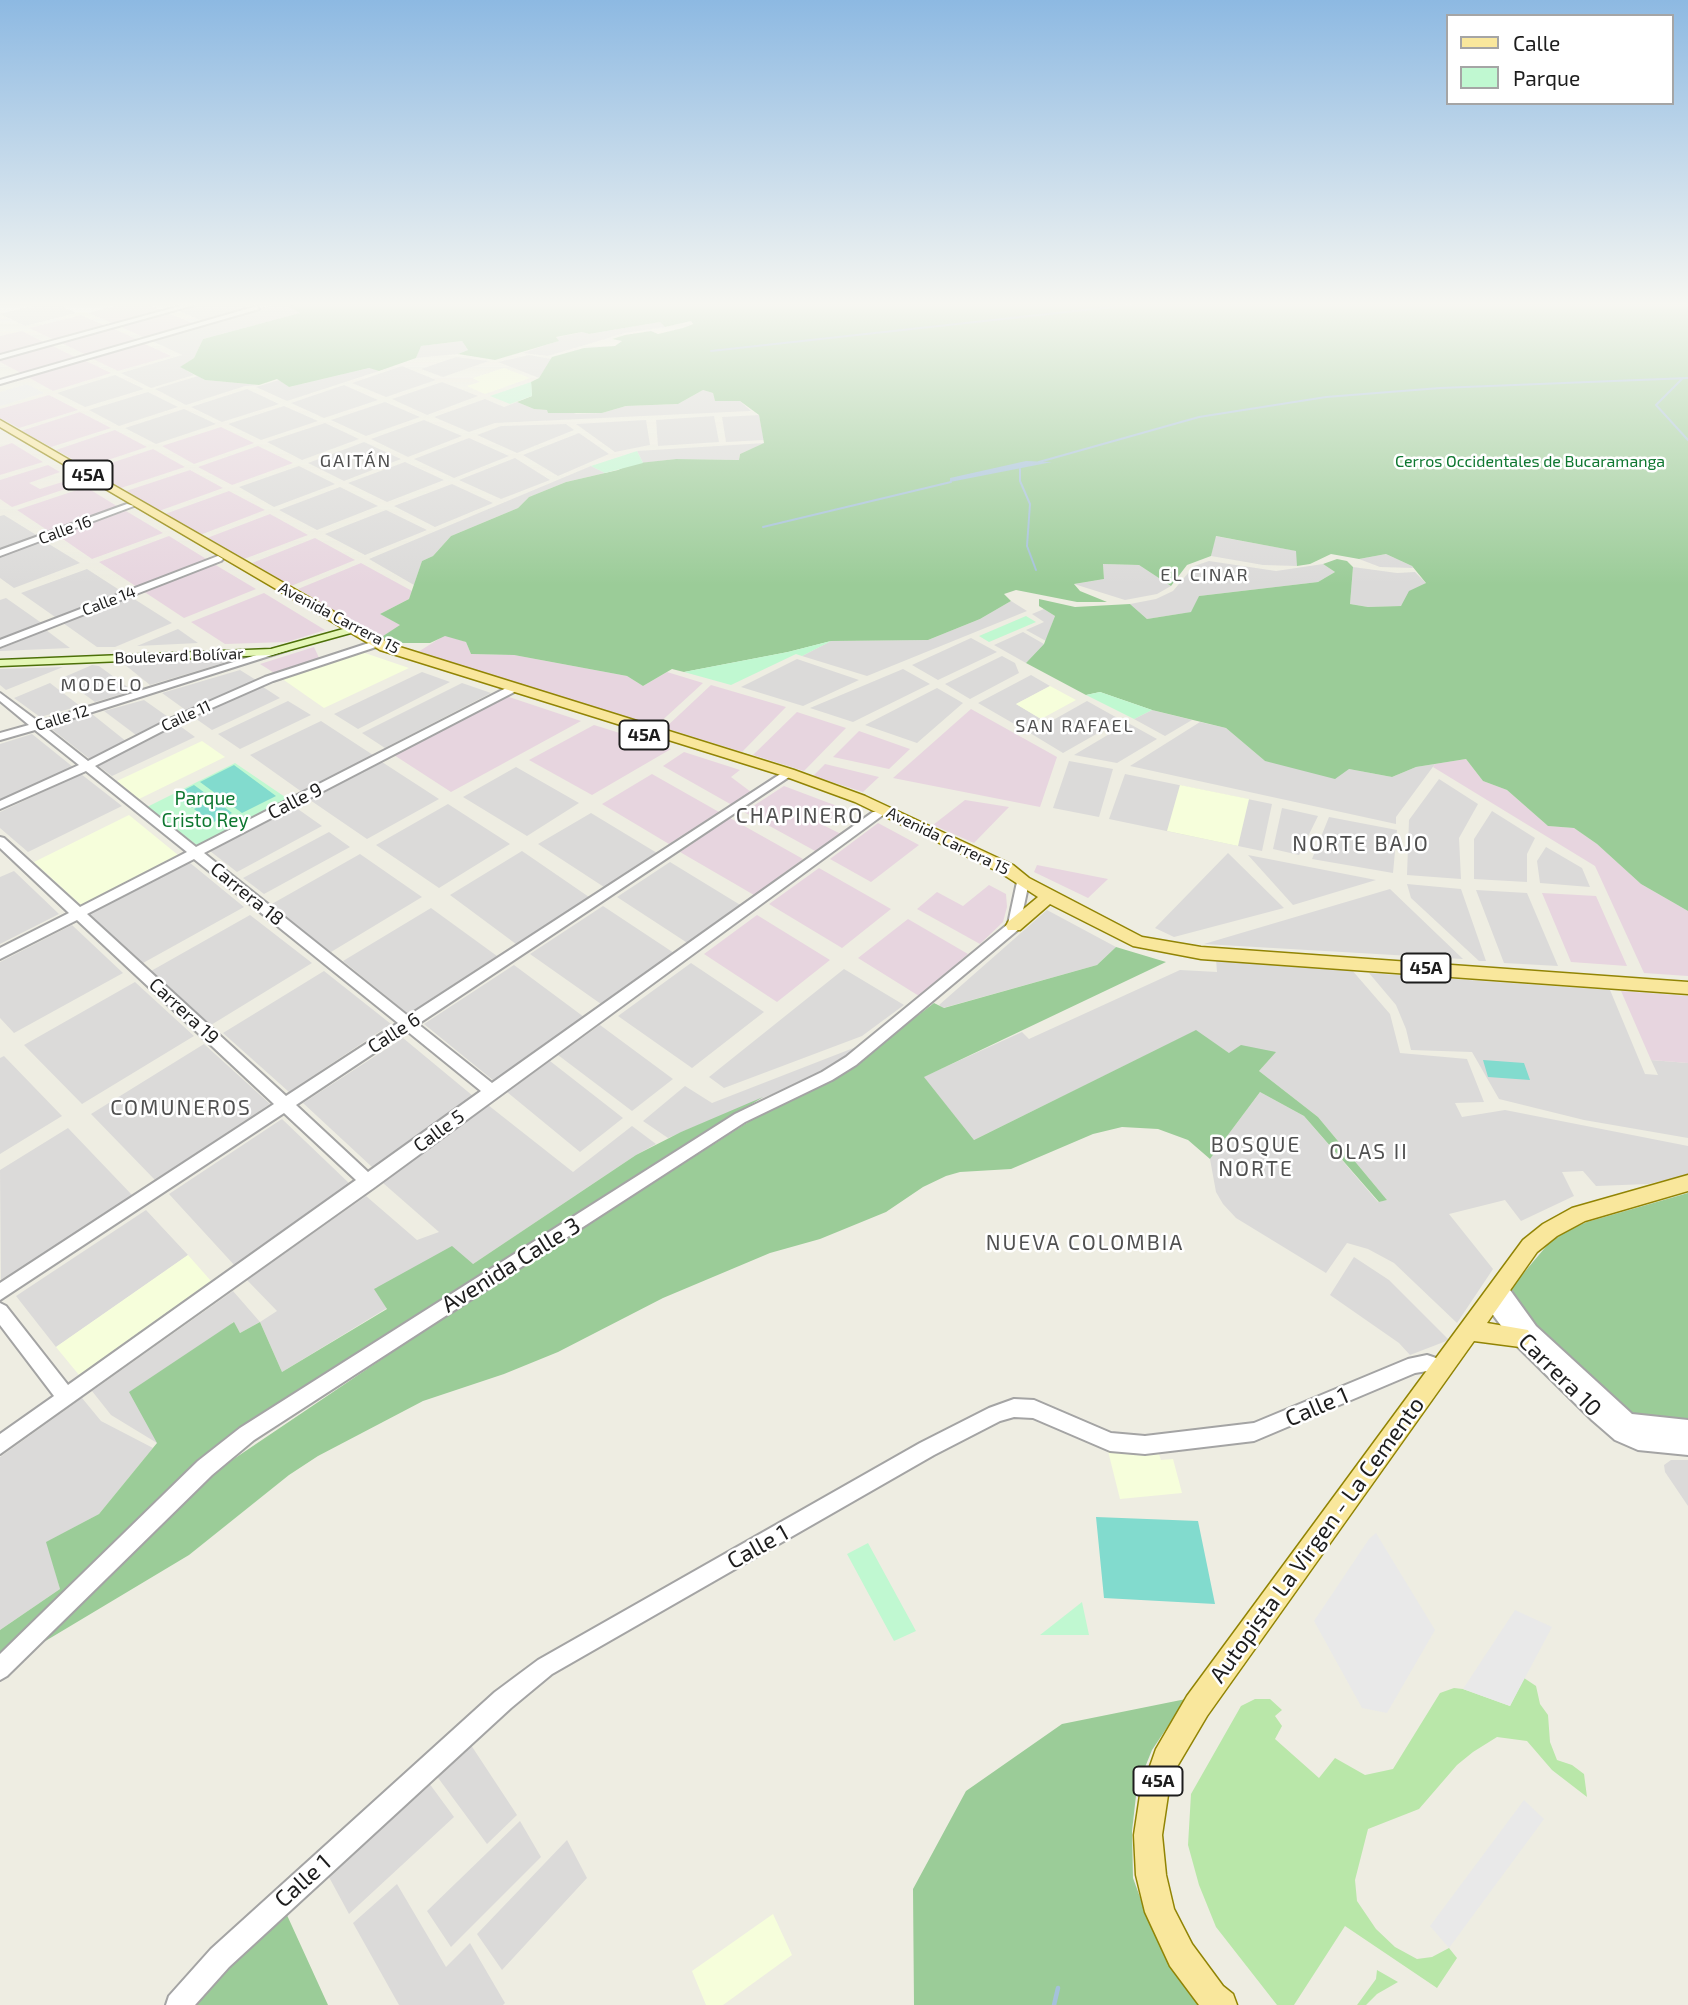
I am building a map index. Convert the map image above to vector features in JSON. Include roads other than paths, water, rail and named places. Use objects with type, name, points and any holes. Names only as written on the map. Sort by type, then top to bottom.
[{"type":"main road","name":"Avenida Carrera 15","points":[[0,424],[346,630]]},
{"type":"main road","name":"Avenida Carrera 15","points":[[0,430],[372,645],[893,813],[1007,869],[1023,882]]},
{"type":"main road","name":"Boulevard Bolívar","points":[[0,663],[284,650],[346,630]]},
{"type":"main road","name":"Boulevard Bolívar","points":[[0,657],[281,646],[346,630]]},
{"type":"main road","name":"Avenida Carrera 15","points":[[785,776],[877,815],[1006,878],[1023,882]]},
{"type":"main road","name":"45A","points":[[1023,882],[1121,935],[1175,950],[1688,988]]},
{"type":"main road","points":[[1014,926],[1049,896]]},
{"type":"main road","name":"Autopista La Virgen - La Cemento","points":[[1222,2005],[1212,1997],[1181,1955],[1160,1912],[1151,1875],[1148,1835],[1154,1795],[1166,1759],[1197,1706],[1530,1246],[1560,1223],[1588,1210],[1688,1183]]},
{"type":"main road","points":[[1469,1331],[1525,1334]]},
{"type":"street","name":"Calle 16","points":[[0,553],[130,506]]},
{"type":"street","name":"Calle 14","points":[[0,644],[218,558]]},
{"type":"street","name":"Calle 11","points":[[0,805],[268,679],[372,645]]},
{"type":"street","name":"Calle 12","points":[[0,737],[284,650]]},
{"type":"street","name":"Calle 9","points":[[0,954],[511,689]]},
{"type":"street","name":"Carrera 18","points":[[0,696],[494,1092]]},
{"type":"street","name":"Calle 6","points":[[0,1293],[785,776]]},
{"type":"street","name":"Calle 5","points":[[0,1445],[877,815]]},
{"type":"street","name":"Carrera 19","points":[[0,841],[369,1182]]},
{"type":"street","points":[[1014,926],[1023,882]]},
{"type":"street","name":"Avenida Calle 3","points":[[0,1669],[205,1468],[247,1434],[740,1118],[840,1068],[928,999],[1014,926]]},
{"type":"street","name":"Carrera 10","points":[[1495,1293],[1525,1334],[1599,1415],[1622,1434],[1638,1441],[1688,1446]]},
{"type":"street","points":[[0,1311],[66,1397]]},
{"type":"street","name":"Carrera 10","points":[[1525,1334],[1627,1422],[1664,1429],[1688,1429]]},
{"type":"street","name":"Calle 1","points":[[178,2005],[220,1958],[503,1700],[545,1667],[927,1450],[996,1414],[1014,1408],[1034,1409],[1110,1443],[1145,1445],[1254,1432],[1414,1365],[1427,1363],[1442,1368]]},
{"type":"waterway","points":[[1039,462],[1199,417],[1316,399]]},
{"type":"waterway","points":[[1662,399],[1656,405],[1688,440]]},
{"type":"waterway","points":[[1020,469],[1020,481],[1030,504],[1027,546],[1036,570]]},
{"type":"waterway","points":[[763,527],[951,482]]},
{"type":"waterway","points":[[1054,2005],[1058,1988]]},
{"type":"district","name":"GAITÁN","points":[[356,461]]},
{"type":"district","name":"EL CINAR","points":[[1205,575]]},
{"type":"district","name":"MODELO","points":[[102,685]]},
{"type":"district","name":"SAN RAFAEL","points":[[1075,726]]},
{"type":"district","name":"CHAPINERO","points":[[800,816]]},
{"type":"district","name":"NORTE BAJO","points":[[1361,844]]},
{"type":"district","name":"COMUNEROS","points":[[181,1108]]},
{"type":"district","name":"OLAS II","points":[[1369,1152]]},
{"type":"district","name":"BOSQUE NORTE","points":[[1256,1157]]},
{"type":"district","name":"NUEVA COLOMBIA","points":[[1085,1243]]},
{"type":"park label","name":"Cerros Occidentales de Bucaramanga","points":[[1530,462]]},
{"type":"park label","name":"Parque Cristo Rey","points":[[205,810]]}]
